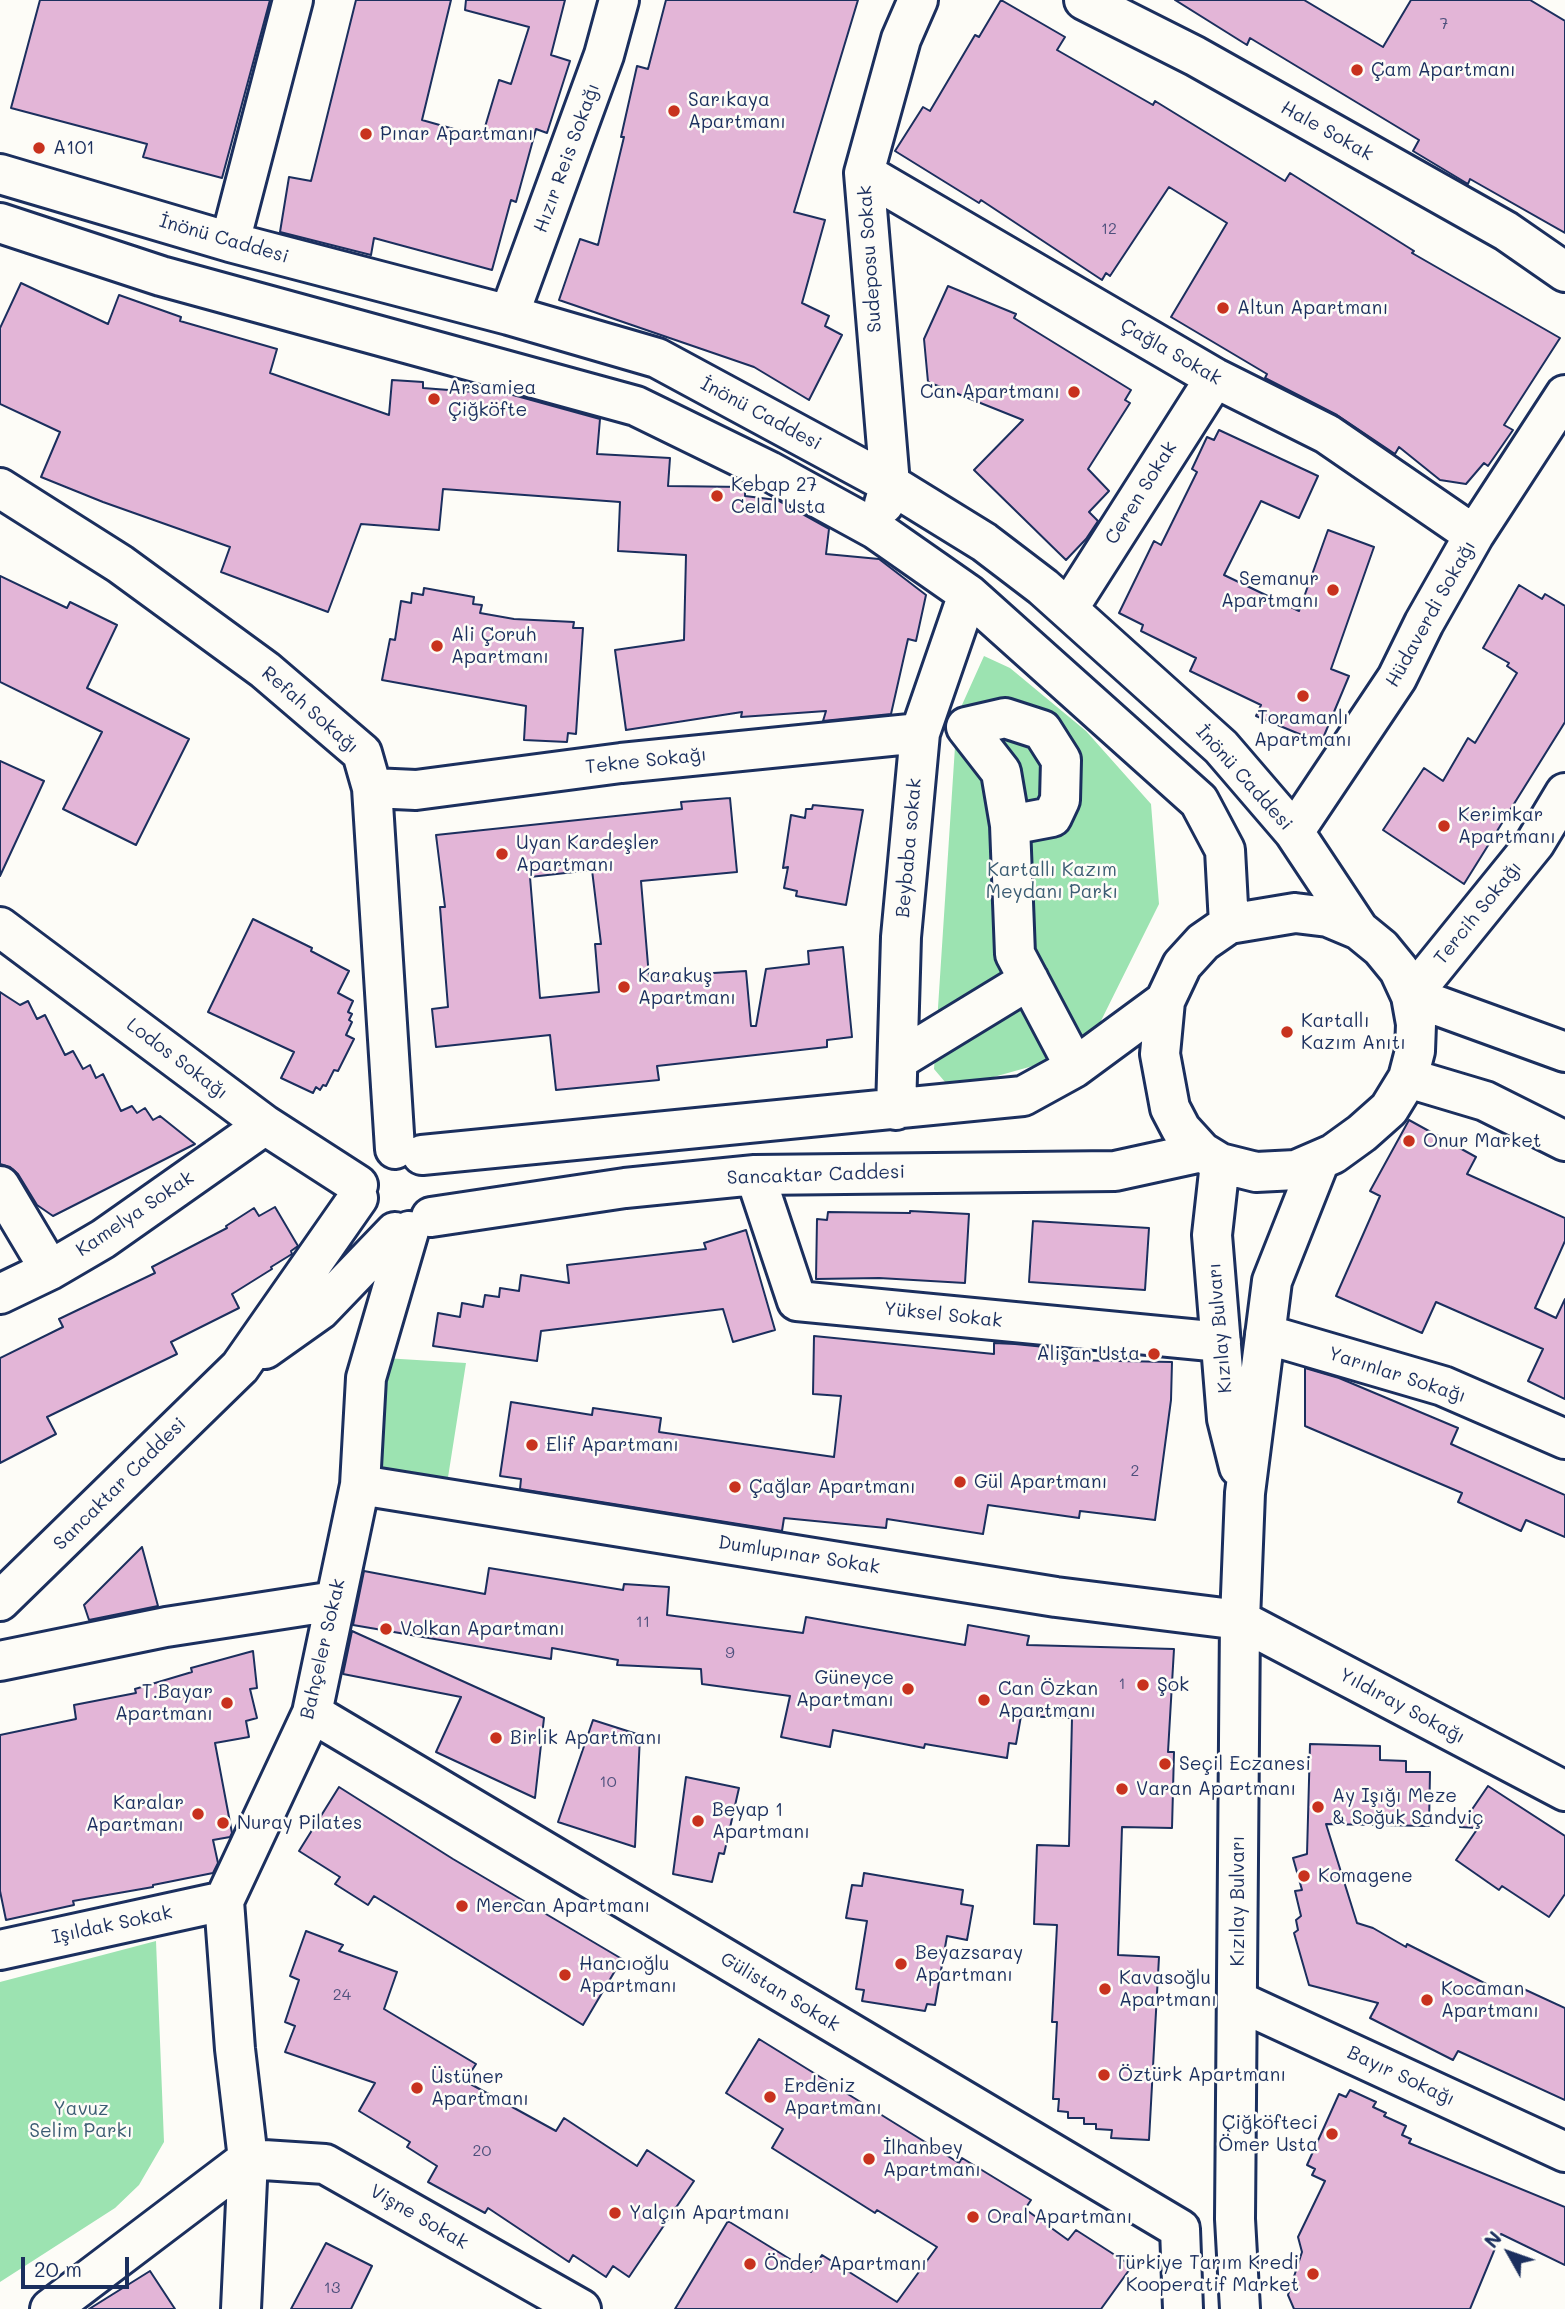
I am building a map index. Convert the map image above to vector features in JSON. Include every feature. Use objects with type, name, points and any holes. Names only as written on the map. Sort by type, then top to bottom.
[{"type":"street","points":[[230,242],[293,0]]},
{"type":"street","name":"Hızır Reis Sokağı","points":[[509,315],[604,55],[619,0]]},
{"type":"street","name":"Sudeposu Sokak","points":[[891,484],[864,173],[901,39],[918,0]]},
{"type":"street","name":"Hale Sokak","points":[[1084,0],[1195,56],[1506,231],[1565,272]]},
{"type":"street","name":"Çağla Sokak","points":[[864,173],[1215,378],[1327,434],[1474,535]]},
{"type":"street","name":"İnönü Caddesi","points":[[0,174],[230,242],[509,315],[657,358],[891,484],[984,542],[1068,609],[1221,747],[1294,832],[1359,930]]},
{"type":"street","points":[[0,223],[161,276],[636,406],[769,471],[875,529],[968,594],[1199,801],[1225,849],[1230,924]]},
{"type":"street","name":"Ceren Sokak","points":[[1068,609],[1215,378]]},
{"type":"street","name":"Hüdaverdi Sokağı","points":[[1294,832],[1397,678],[1424,623],[1474,535],[1565,395]]},
{"type":"street","points":[[875,529],[891,484]]},
{"type":"street","name":"Refah Sokağı","points":[[0,488],[120,564],[265,670],[362,753],[372,788],[408,1152]]},
{"type":"street","name":"Beybaba sokak","points":[[896,1110],[901,937],[919,733],[968,594]]},
{"type":"street","name":"Tekne Sokağı","points":[[372,788],[416,790],[621,763],[919,733]]},
{"type":"street","name":"Tercih Sokağı","points":[[1411,996],[1535,844],[1565,793]]},
{"type":"street","points":[[1010,825],[1015,954],[1069,1056]]},
{"type":"street","name":"İnönü Caddesi","points":[[1295,913],[1328,917],[1359,930],[1393,962],[1411,996],[1416,1024],[1415,1051],[1408,1078],[1389,1109],[1362,1133],[1320,1160],[1296,1170],[1256,1172],[1211,1157],[1181,1129],[1170,1108],[1160,1054],[1165,1001],[1182,965],[1203,942],[1230,924],[1295,913]]},
{"type":"street","name":"Lodos Sokağı","points":[[0,927],[358,1192]]},
{"type":"street","points":[[898,1060],[1029,980]]},
{"type":"street","points":[[1411,996],[1565,1052]]},
{"type":"street","points":[[240,1367],[358,1192],[369,1161],[381,1153],[896,1110],[1023,1096],[1074,1068],[1165,1001]]},
{"type":"street","points":[[1408,1078],[1485,1101],[1565,1140]]},
{"type":"street","name":"Kamelya Sokak","points":[[0,1294],[50,1270],[103,1239],[265,1125]]},
{"type":"street","points":[[240,1367],[320,1310],[438,1206],[440,1185],[432,1165],[408,1152]]},
{"type":"street","name":"Sancaktar Caddesi","points":[[412,1227],[625,1188],[755,1175],[1115,1171],[1211,1157]]},
{"type":"street","name":"Kızılay Bulvarı","points":[[1211,1157],[1212,1235],[1227,1419],[1245,1493]]},
{"type":"street","name":"Kızılay Bulvarı","points":[[1240,2309],[1235,2219],[1240,1620],[1245,1493],[1272,1281],[1320,1160]]},
{"type":"street","name":"Yüksel Sokak","points":[[755,1175],[797,1301],[1221,1342]]},
{"type":"street","points":[[0,1186],[50,1270]]},
{"type":"street","points":[[358,1192],[371,1221],[412,1227]]},
{"type":"street","name":"Bahçeler Sokak","points":[[241,2309],[248,2159],[235,2049],[224,1900],[312,1713],[360,1485],[366,1378],[412,1227]]},
{"type":"street","name":"Yarınlar Sokağı","points":[[1265,1334],[1443,1385],[1565,1440]]},
{"type":"street","name":"Sancaktar Caddesi","points":[[0,1601],[240,1367]]},
{"type":"street","name":"Dumlupınar Sokak","points":[[360,1485],[1056,1597],[1240,1620]]},
{"type":"street","points":[[0,1661],[166,1627],[335,1601]]},
{"type":"street","name":"Yıldıray Sokağı","points":[[1240,1620],[1565,1791]]},
{"type":"street","name":"Gülistan Sokak","points":[[312,1713],[1180,2229],[1183,2309]]},
{"type":"street","name":"Işıldak Sokak","points":[[0,1950],[224,1900]]},
{"type":"street","name":"Bayır Sokağı","points":[[1238,2001],[1565,2152]]},
{"type":"street","points":[[50,2309],[248,2159]]},
{"type":"street","name":"Vişne Sokak","points":[[248,2159],[325,2164],[581,2309]]},
{"type":"green space","name":"Kartallı Kazım Meydanı Parkı","points":[[984,656],[1010,668],[1086,731],[1151,804],[1159,904],[1086,1051],[951,1089],[934,1069],[957,716]]},
{"type":"green space","points":[[384,1358],[466,1363],[446,1490],[369,1480]]},
{"type":"green space","name":"Yavuz Selim Parkı","points":[[156,1941],[164,2142],[139,2185],[115,2208],[0,2282],[0,1982]]},
{"type":"building","points":[[40,0],[270,0],[222,178],[143,157],[147,144],[11,108]]},
{"type":"building","points":[[356,0],[451,0],[422,120],[482,137],[499,80],[511,84],[529,27],[465,10],[466,0],[565,0],[551,55],[570,61],[547,133],[536,129],[516,202],[511,200],[492,270],[374,238],[371,255],[280,232],[289,177],[311,181]]},
{"type":"building","points":[[666,0],[858,0],[794,212],[825,220],[802,303],[829,316],[825,326],[842,335],[809,400],[754,367],[559,300],[580,239],[598,245],[624,137],[621,137],[637,66],[648,69]]},
{"type":"building","points":[[1001,0],[1065,37],[1057,50],[1153,105],[1155,101],[1285,181],[1290,173],[1414,251],[1412,253],[1560,338],[1504,425],[1513,430],[1488,466],[1484,463],[1466,484],[1440,480],[1399,447],[1395,454],[1337,415],[1265,378],[1267,374],[1171,317],[1227,223],[1169,187],[1110,276],[1106,273],[1102,280],[981,200],[979,203],[895,151],[923,107],[930,111],[975,35],[979,37]]},
{"type":"building","points":[[1175,0],[1304,0],[1383,47],[1411,0],[1530,0],[1565,21],[1565,233],[1470,179],[1468,184],[1413,151],[1419,140],[1250,38],[1247,45]]},
{"type":"building","points":[[21,283],[108,324],[119,295],[181,317],[180,321],[277,349],[270,373],[389,415],[392,380],[423,382],[423,388],[513,395],[600,419],[597,454],[670,458],[668,486],[745,487],[745,496],[777,500],[829,529],[826,554],[879,559],[926,595],[916,641],[908,639],[891,714],[823,721],[826,711],[741,717],[742,712],[626,730],[615,650],[684,640],[686,555],[618,551],[620,502],[443,489],[439,530],[361,524],[328,612],[221,572],[230,547],[41,477],[60,432],[0,404],[0,328]]},
{"type":"building","points":[[948,286],[1016,314],[1014,318],[1131,390],[1125,400],[1130,403],[1088,469],[1109,491],[1089,512],[1098,521],[1086,539],[1066,560],[974,470],[1023,420],[928,382],[924,339]]},
{"type":"building","points":[[1219,430],[1318,476],[1299,518],[1261,501],[1224,575],[1299,611],[1328,530],[1374,547],[1331,669],[1349,676],[1321,743],[1256,716],[1261,705],[1190,671],[1196,658],[1141,631],[1143,625],[1119,613],[1154,541],[1161,545],[1197,472],[1192,469],[1207,437],[1214,440]]},
{"type":"building","points":[[0,576],[67,608],[70,602],[117,625],[87,688],[189,739],[136,845],[63,809],[102,732],[0,682]]},
{"type":"building","points":[[1519,585],[1542,599],[1545,594],[1565,606],[1565,722],[1464,884],[1383,830],[1424,768],[1443,781],[1468,738],[1475,743],[1517,673],[1507,666],[1509,663],[1483,648]]},
{"type":"building","points":[[424,588],[474,597],[473,604],[482,605],[480,613],[514,619],[574,622],[573,628],[583,628],[576,734],[568,733],[567,742],[524,740],[526,706],[382,680],[390,639],[395,640],[401,601],[411,603],[412,593],[423,595]]},
{"type":"building","points":[[0,761],[44,781],[0,876]]},
{"type":"building","points":[[730,798],[737,872],[641,881],[649,977],[746,971],[751,1026],[756,1026],[766,969],[809,964],[808,951],[843,947],[852,1037],[827,1040],[827,1047],[657,1066],[659,1080],[556,1090],[550,1035],[436,1047],[432,1009],[448,1007],[440,907],[445,907],[436,835],[682,809],[681,802]],"holes":[[[592,870],[601,944],[595,944],[599,992],[540,998],[530,877]]]},
{"type":"building","points":[[813,805],[863,810],[846,905],[796,896],[797,891],[784,888],[788,867],[783,868],[791,815],[805,818],[806,809],[812,809]]},
{"type":"building","points":[[253,919],[312,948],[311,951],[349,971],[338,993],[353,1001],[348,1012],[352,1014],[349,1020],[352,1022],[346,1035],[354,1039],[338,1071],[334,1070],[326,1086],[323,1085],[320,1090],[316,1087],[313,1093],[281,1078],[294,1052],[208,1012]]},
{"type":"building","points":[[0,992],[20,1005],[28,1001],[37,1019],[45,1015],[65,1055],[73,1051],[83,1069],[90,1065],[96,1078],[103,1074],[121,1111],[132,1106],[137,1113],[145,1108],[153,1120],[160,1116],[195,1144],[53,1216],[37,1205],[18,1174],[10,1167],[0,1164]]},
{"type":"building","points":[[1409,1120],[1476,1157],[1467,1174],[1565,1218],[1565,1241],[1535,1308],[1556,1318],[1565,1299],[1565,1399],[1528,1381],[1543,1349],[1436,1302],[1422,1333],[1336,1296],[1380,1196],[1370,1191]]},
{"type":"building","points":[[275,1207],[298,1246],[291,1251],[292,1254],[271,1267],[272,1269],[232,1294],[239,1308],[171,1342],[177,1354],[47,1417],[56,1434],[0,1463],[0,1358],[63,1327],[59,1319],[155,1273],[152,1267],[227,1228],[226,1226],[254,1208],[259,1216]]},
{"type":"building","points":[[910,1211],[969,1214],[965,1283],[879,1278],[816,1279],[817,1219],[827,1220],[828,1212]]},
{"type":"building","points":[[1033,1221],[1149,1228],[1145,1290],[1029,1282]]},
{"type":"building","points":[[746,1230],[775,1330],[733,1342],[723,1309],[541,1331],[537,1361],[433,1346],[438,1313],[460,1317],[462,1303],[483,1307],[485,1295],[499,1297],[500,1288],[519,1291],[521,1275],[569,1283],[567,1265],[706,1249],[704,1243]]},
{"type":"building","points":[[814,1336],[994,1354],[994,1343],[1015,1344],[1065,1349],[1065,1360],[1172,1362],[1171,1400],[1155,1520],[1080,1511],[1079,1518],[988,1505],[983,1534],[887,1519],[886,1528],[784,1518],[782,1531],[520,1489],[521,1479],[500,1476],[511,1402],[592,1415],[593,1408],[661,1418],[659,1432],[834,1457],[841,1396],[813,1394]]},
{"type":"building","points":[[1305,1368],[1339,1378],[1458,1428],[1451,1444],[1565,1495],[1565,1537],[1526,1520],[1521,1531],[1458,1502],[1462,1493],[1305,1426]]},
{"type":"building","points":[[142,1547],[158,1606],[89,1620],[84,1605]]},
{"type":"building","points":[[489,1568],[623,1590],[624,1584],[669,1587],[667,1615],[803,1633],[806,1617],[965,1645],[968,1625],[1029,1636],[1027,1645],[1174,1649],[1168,1752],[1174,1752],[1172,1828],[1122,1827],[1118,1955],[1159,1957],[1149,2140],[1111,2138],[1112,2130],[1096,2129],[1096,2124],[1084,2124],[1084,2118],[1068,2118],[1068,2112],[1058,2111],[1059,2099],[1053,2099],[1057,2022],[1052,2022],[1057,1925],[1034,1924],[1037,1845],[1069,1846],[1072,1718],[1021,1716],[1016,1744],[1009,1743],[1007,1758],[925,1744],[924,1748],[833,1730],[830,1747],[781,1737],[790,1696],[702,1684],[701,1669],[617,1665],[618,1660],[552,1648],[551,1659],[353,1625],[364,1571],[485,1594]]},
{"type":"building","name":"Birlik Apartmanı","points":[[352,1631],[544,1718],[535,1798],[436,1752],[461,1697],[343,1674]]},
{"type":"building","points":[[253,1651],[257,1688],[250,1689],[257,1718],[246,1721],[249,1737],[215,1743],[232,1833],[230,1837],[213,1840],[218,1863],[213,1873],[73,1901],[74,1905],[6,1920],[0,1891],[0,1735],[76,1719],[74,1705],[136,1693],[135,1689],[192,1672],[191,1668]]},
{"type":"building","points":[[593,1720],[640,1735],[635,1847],[558,1822]]},
{"type":"building","points":[[1310,1744],[1380,1746],[1380,1760],[1406,1761],[1406,1772],[1430,1772],[1429,1826],[1326,1824],[1357,1923],[1373,1928],[1406,1947],[1407,1944],[1510,1996],[1515,1985],[1565,2008],[1565,2100],[1458,2051],[1453,2060],[1370,2018],[1378,2003],[1309,1985],[1294,1933],[1298,1930],[1296,1920],[1301,1916],[1295,1891],[1302,1890],[1293,1858],[1307,1854]]},
{"type":"building","name":"Beyap 1 Apartmanı","points":[[686,1777],[739,1788],[724,1854],[719,1853],[712,1882],[673,1874]]},
{"type":"building","points":[[1488,1786],[1565,1836],[1565,1894],[1549,1917],[1502,1886],[1499,1890],[1456,1860],[1478,1828],[1460,1827]]},
{"type":"building","points":[[339,1787],[453,1859],[622,1959],[583,2025],[374,1896],[368,1905],[335,1884],[340,1877],[299,1851]]},
{"type":"building","name":"Beyazsaray Apartmanı","points":[[864,1873],[963,1890],[961,1904],[973,1906],[967,1940],[947,1936],[935,2005],[927,2004],[925,2011],[862,2001],[864,1990],[856,1989],[867,1921],[846,1918],[852,1885],[862,1886]]},
{"type":"building","points":[[306,1931],[343,1945],[339,1951],[397,1972],[384,2009],[476,2064],[465,2081],[556,2131],[564,2118],[637,2166],[647,2150],[694,2181],[629,2277],[613,2266],[606,2277],[573,2255],[569,2262],[488,2208],[485,2213],[428,2182],[437,2166],[407,2147],[410,2142],[359,2111],[375,2083],[285,2052],[295,2026],[285,2022],[299,1980],[290,1976]]},
{"type":"building","points":[[759,2039],[959,2163],[962,2158],[1031,2200],[1025,2209],[1068,2240],[1076,2230],[1132,2266],[1101,2309],[675,2309],[728,2221],[811,2272],[822,2255],[897,2302],[937,2247],[877,2210],[875,2213],[772,2148],[783,2129],[726,2093]]},
{"type":"building","points":[[1350,2090],[1376,2102],[1373,2107],[1386,2113],[1384,2116],[1406,2126],[1402,2135],[1411,2139],[1409,2143],[1565,2207],[1565,2265],[1501,2234],[1470,2309],[1294,2309],[1288,2295],[1302,2252],[1298,2237],[1325,2181],[1312,2175],[1315,2169],[1307,2165],[1339,2094],[1346,2097]]},
{"type":"building","points":[[326,2243],[372,2266],[351,2309],[291,2309]]},
{"type":"building","points":[[150,2271],[175,2309],[89,2309]]},
{"type":"place","name":"Çam Apartmanı","points":[[1357,70]]},
{"type":"place","name":"Sarıkaya Apartmanı","points":[[674,111]]},
{"type":"place","name":"Pınar Apartmanı","points":[[366,134]]},
{"type":"place","name":"A101","points":[[39,148]]},
{"type":"place","name":"Altun Apartmanı","points":[[1223,308]]},
{"type":"place","name":"Can Apartmanı","points":[[1074,392]]},
{"type":"place","name":"Arsamiea Çiğköfte","points":[[434,399]]},
{"type":"place","name":"Kebap 27 Celal Usta","points":[[717,496]]},
{"type":"place","name":"Semanur Apartmanı","points":[[1333,590]]},
{"type":"place","name":"Ali Çoruh Apartmanı","points":[[437,646]]},
{"type":"place","name":"Toramanlı Apartmanı","points":[[1303,696]]},
{"type":"place","name":"Kerimkar Apartmanı","points":[[1444,826]]},
{"type":"place","name":"Uyan Kardeşler Apartmanı","points":[[502,854]]},
{"type":"place","name":"Karakuş Apartmanı","points":[[624,987]]},
{"type":"place","name":"Kartallı Kazım Anıtı","points":[[1287,1032]]},
{"type":"place","name":"Onur Market","points":[[1409,1141]]},
{"type":"place","name":"Alişan Usta","points":[[1154,1354]]},
{"type":"place","name":"Elif Apartmanı","points":[[532,1445]]},
{"type":"place","name":"Gül Apartmanı","points":[[960,1482]]},
{"type":"place","name":"Çağlar Apartmanı","points":[[735,1487]]},
{"type":"place","name":"Volkan Apartmanı","points":[[386,1629]]},
{"type":"place","name":"Şok","points":[[1143,1685]]},
{"type":"place","name":"Güneyce Apartmanı","points":[[908,1689]]},
{"type":"place","name":"Can Özkan Apartmanı","points":[[984,1700]]},
{"type":"place","name":"T.Bayar Apartmanı","points":[[227,1703]]},
{"type":"place","name":"Birlik Apartmanı","points":[[496,1738]]},
{"type":"place","name":"Seçil Eczanesi","points":[[1165,1764]]},
{"type":"place","name":"Varan Apartmanı","points":[[1122,1789]]},
{"type":"place","name":"Ay Işığı Meze & Soğuk Sandviç","points":[[1318,1807]]},
{"type":"place","name":"Karalar Apartmanı","points":[[198,1814]]},
{"type":"place","name":"Beyap 1 Apartmanı","points":[[698,1821]]},
{"type":"place","name":"Nuray Pilates","points":[[223,1823]]},
{"type":"place","name":"Komagene","points":[[1304,1876]]},
{"type":"place","name":"Mercan Apartmanı","points":[[462,1906]]},
{"type":"place","name":"Beyazsaray Apartmanı","points":[[901,1964]]},
{"type":"place","name":"Hancıoğlu Apartmanı","points":[[565,1975]]},
{"type":"place","name":"Kavasoğlu Apartmanı","points":[[1105,1989]]},
{"type":"place","name":"Kocaman Apartmanı","points":[[1427,2000]]},
{"type":"place","name":"Öztürk Apartmanı","points":[[1104,2075]]},
{"type":"place","name":"Üstüner Apartmanı","points":[[417,2088]]},
{"type":"place","name":"Erdeniz Apartmanı","points":[[770,2097]]},
{"type":"place","name":"Çiğköfteci Ömer Usta","points":[[1332,2134]]},
{"type":"place","name":"İlhanbey Apartmanı","points":[[869,2159]]},
{"type":"place","name":"Yalçın Apartmanı","points":[[615,2213]]},
{"type":"place","name":"Oral Apartmanı","points":[[973,2217]]},
{"type":"place","name":"Önder Apartmanı","points":[[750,2264]]},
{"type":"place","name":"Türkiye Tarım Kredi Kooperatif Market","points":[[1313,2274]]}]
